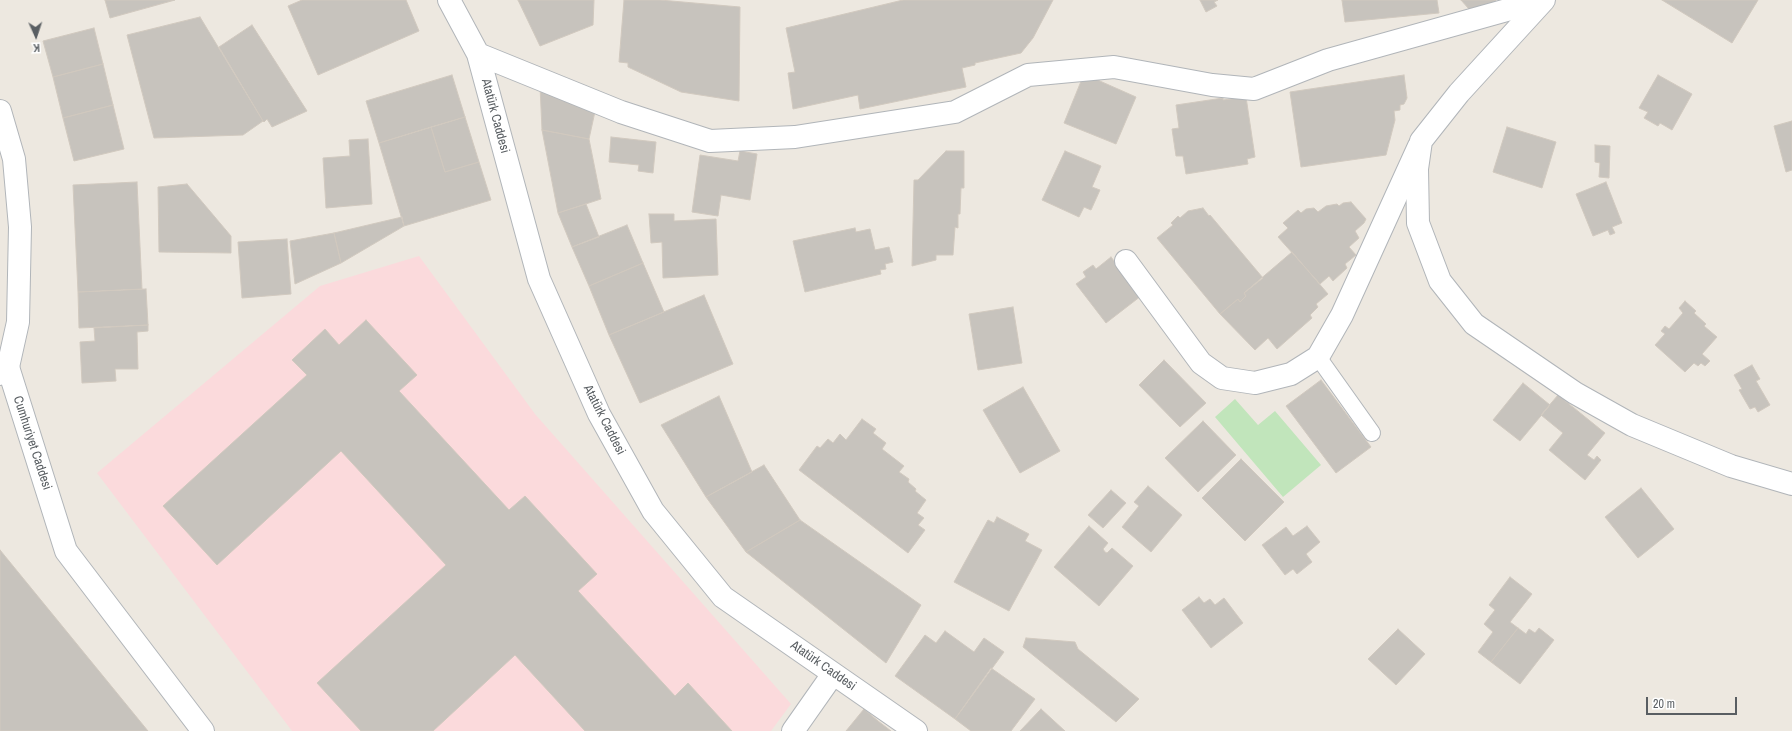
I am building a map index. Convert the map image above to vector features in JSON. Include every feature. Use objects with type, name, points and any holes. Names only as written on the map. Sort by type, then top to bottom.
[{"type":"street","name":"Atatürk Caddesi","points":[[449,0],[478,54],[539,279],[599,414],[653,511],[722,597],[916,731]]},
{"type":"street","points":[[478,54],[621,112],[710,141],[795,137],[955,112],[1028,75],[1114,67],[1212,85],[1254,89],[1328,60],[1543,0]]},
{"type":"street","points":[[1126,260],[1201,363],[1222,378],[1255,383],[1291,374],[1318,357],[1342,315],[1421,141],[1459,93],[1543,0]]},
{"type":"street","name":"Cumhuriyet Caddesi","points":[[0,111],[14,159],[20,227],[18,322],[4,371],[66,551],[202,731]]},
{"type":"street","points":[[1421,141],[1417,169],[1418,223],[1440,281],[1474,324],[1575,393],[1632,425],[1731,466],[1792,484]]},
{"type":"street","points":[[793,731],[833,674]]},
{"type":"lane","points":[[1318,357],[1372,433]]},
{"type":"shaded area","points":[[419,256],[535,414],[791,704],[771,731],[292,731],[97,473],[320,286]]},
{"type":"green space","points":[[1235,399],[1258,425],[1275,411],[1321,465],[1283,497],[1215,417]]},
{"type":"building","points":[[105,0],[175,0],[110,18]]},
{"type":"building","points":[[302,0],[406,0],[419,31],[318,75],[288,6]]},
{"type":"building","points":[[518,0],[594,0],[593,25],[540,46]]},
{"type":"building","points":[[624,0],[660,0],[740,7],[739,101],[681,92],[628,67],[628,63],[619,62]]},
{"type":"building","points":[[903,0],[1053,0],[1033,38],[1021,53],[975,63],[975,65],[962,68],[966,87],[860,109],[858,95],[793,109],[788,73],[795,72],[786,28]]},
{"type":"building","points":[[1200,0],[1218,0],[1214,2],[1217,6],[1206,12]]},
{"type":"building","points":[[1342,0],[1437,0],[1439,13],[1345,22]]},
{"type":"building","points":[[1461,0],[1496,0],[1476,17]]},
{"type":"building","points":[[1662,0],[1758,0],[1732,43]]},
{"type":"building","points":[[200,17],[263,121],[243,135],[154,138],[127,35]]},
{"type":"building","points":[[252,25],[307,111],[272,127],[267,119],[264,122],[263,121],[219,47]]},
{"type":"building","points":[[94,28],[103,64],[53,77],[43,41]]},
{"type":"building","points":[[103,64],[113,105],[63,118],[53,77]]},
{"type":"building","points":[[1084,74],[1136,97],[1116,144],[1064,123]]},
{"type":"building","points":[[452,75],[465,117],[379,143],[366,101]]},
{"type":"building","points":[[1404,75],[1407,98],[1404,104],[1400,105],[1400,110],[1394,111],[1395,120],[1386,155],[1301,167],[1290,92]]},
{"type":"building","points":[[1658,75],[1692,94],[1672,130],[1660,123],[1658,126],[1644,118],[1648,112],[1639,108]]},
{"type":"building","points":[[540,86],[596,107],[589,139],[542,130]]},
{"type":"building","points":[[1246,97],[1255,157],[1247,159],[1248,164],[1186,174],[1183,156],[1176,156],[1172,129],[1179,128],[1176,105],[1223,98],[1223,100]]},
{"type":"building","points":[[113,105],[124,149],[74,161],[63,118]]},
{"type":"building","points":[[465,117],[479,162],[445,172],[431,127]]},
{"type":"building","points":[[1792,121],[1792,170],[1786,172],[1774,126]]},
{"type":"building","points":[[431,127],[445,172],[479,162],[491,200],[404,226],[379,143]]},
{"type":"building","points":[[1507,127],[1556,142],[1542,188],[1493,172]]},
{"type":"building","points":[[542,130],[589,139],[601,199],[558,213]]},
{"type":"building","points":[[611,137],[656,142],[653,173],[638,171],[639,165],[609,162]]},
{"type":"building","points":[[368,139],[372,204],[326,208],[323,158],[350,156],[349,140]]},
{"type":"building","points":[[1595,145],[1610,146],[1609,178],[1599,177],[1600,163],[1595,162]]},
{"type":"building","points":[[740,151],[757,154],[750,200],[721,195],[718,216],[692,212],[700,155],[738,161]]},
{"type":"building","points":[[946,151],[964,151],[964,188],[961,188],[960,214],[958,214],[958,228],[955,227],[953,255],[936,255],[936,260],[912,266],[914,180],[918,180]]},
{"type":"building","points":[[1065,151],[1101,166],[1092,187],[1100,190],[1091,210],[1084,207],[1079,217],[1042,200]]},
{"type":"building","points":[[137,182],[142,289],[78,292],[73,185]]},
{"type":"building","points":[[1606,182],[1622,223],[1612,227],[1615,233],[1610,235],[1608,230],[1593,236],[1576,194]]},
{"type":"building","points":[[187,184],[231,236],[231,253],[159,252],[158,187]]},
{"type":"building","points":[[1351,202],[1366,219],[1364,223],[1355,231],[1359,238],[1349,247],[1356,255],[1345,264],[1347,268],[1333,281],[1329,276],[1320,284],[1278,237],[1288,228],[1283,223],[1298,210],[1301,213],[1306,209],[1314,208],[1318,212],[1326,206],[1337,204],[1339,206],[1343,203]]},
{"type":"building","points":[[586,204],[599,237],[572,247],[558,213]]},
{"type":"building","points":[[1203,208],[1263,278],[1244,293],[1246,296],[1240,302],[1238,299],[1220,314],[1157,238],[1173,225],[1171,223],[1178,216],[1180,218],[1188,211]]},
{"type":"building","points":[[649,214],[674,214],[674,221],[716,219],[718,275],[663,278],[662,242],[651,243]]},
{"type":"building","points":[[402,217],[404,226],[341,263],[334,233]]},
{"type":"building","points":[[627,225],[643,263],[589,286],[572,247]]},
{"type":"building","points":[[855,228],[856,232],[870,229],[875,250],[889,247],[893,262],[885,264],[886,269],[880,270],[881,274],[805,292],[793,241]]},
{"type":"building","points":[[334,233],[341,263],[295,284],[290,241]]},
{"type":"building","points":[[287,239],[291,294],[242,298],[238,242]]},
{"type":"building","points":[[1292,252],[1328,294],[1316,304],[1318,307],[1310,315],[1312,318],[1277,349],[1268,338],[1255,350],[1220,314],[1238,299],[1240,302],[1246,296],[1244,293]]},
{"type":"building","points":[[1111,257],[1141,296],[1106,323],[1076,284],[1086,277],[1083,272],[1093,265],[1096,269]]},
{"type":"building","points":[[643,263],[664,312],[609,335],[589,286]]},
{"type":"building","points":[[146,289],[148,325],[79,328],[78,292]]},
{"type":"building","points":[[704,295],[733,364],[640,403],[609,335]]},
{"type":"building","points":[[1685,301],[1696,311],[1694,313],[1706,324],[1704,326],[1717,337],[1702,354],[1710,361],[1705,366],[1701,363],[1698,366],[1694,363],[1685,372],[1655,345],[1665,334],[1661,331],[1665,326],[1669,329],[1683,313],[1679,308]]},
{"type":"building","points":[[1013,307],[1022,363],[978,370],[969,314]]},
{"type":"building","points":[[366,320],[417,375],[399,391],[509,510],[525,496],[597,574],[578,591],[675,696],[688,683],[732,731],[585,731],[515,655],[433,731],[361,731],[317,683],[446,565],[341,451],[217,565],[163,506],[307,375],[292,360],[325,329],[339,345]]},
{"type":"building","points":[[148,325],[148,331],[137,332],[138,369],[115,369],[116,381],[82,383],[80,342],[95,341],[94,328]]},
{"type":"building","points":[[1164,360],[1206,403],[1180,427],[1139,385]]},
{"type":"building","points":[[1752,365],[1760,379],[1756,381],[1770,405],[1758,412],[1755,407],[1750,409],[1739,390],[1742,389],[1734,375]]},
{"type":"building","points":[[1321,380],[1371,447],[1336,473],[1286,406]]},
{"type":"building","points":[[1523,383],[1550,405],[1520,441],[1493,420]]},
{"type":"building","points":[[1023,387],[1060,451],[1020,473],[983,410]]},
{"type":"building","points":[[1558,395],[1605,433],[1587,455],[1594,460],[1597,456],[1601,460],[1585,480],[1549,450],[1563,433],[1541,415]]},
{"type":"building","points":[[719,396],[752,472],[706,497],[661,425]]},
{"type":"building","points":[[862,419],[876,429],[873,433],[886,443],[882,449],[904,466],[899,472],[909,479],[908,482],[916,489],[915,491],[926,500],[917,513],[924,518],[918,525],[925,530],[908,553],[799,470],[817,446],[820,448],[828,439],[833,443],[840,434],[846,440]]},
{"type":"building","points":[[1203,421],[1236,455],[1198,492],[1165,458]]},
{"type":"building","points":[[1241,459],[1284,502],[1245,541],[1202,498]]},
{"type":"building","points":[[764,465],[800,520],[746,552],[706,497]]},
{"type":"building","points":[[1148,486],[1182,515],[1151,552],[1122,527],[1139,506],[1134,502]]},
{"type":"building","points":[[1641,488],[1674,529],[1638,558],[1605,517]]},
{"type":"building","points":[[1111,490],[1126,503],[1103,528],[1088,515]]},
{"type":"building","points":[[997,517],[1029,534],[1025,541],[1042,550],[1009,611],[954,582],[988,520],[994,523]]},
{"type":"building","points":[[800,520],[921,605],[886,663],[746,552]]},
{"type":"building","points":[[1089,526],[1108,543],[1103,549],[1105,552],[1107,553],[1112,548],[1133,566],[1099,606],[1054,567]]},
{"type":"building","points":[[1307,526],[1320,542],[1306,554],[1312,562],[1297,574],[1293,569],[1285,575],[1262,545],[1286,527],[1293,536]]},
{"type":"building","points":[[0,550],[9,561],[148,731],[0,731]]},
{"type":"building","points":[[1510,577],[1532,594],[1510,622],[1518,628],[1491,662],[1478,652],[1493,632],[1484,624],[1495,610],[1489,605]]},
{"type":"building","points":[[1199,597],[1204,603],[1210,599],[1215,605],[1224,598],[1243,623],[1211,648],[1182,610]]},
{"type":"building","points":[[1518,628],[1526,634],[1529,629],[1535,633],[1539,628],[1554,640],[1520,684],[1491,662]]},
{"type":"building","points":[[1398,629],[1425,654],[1396,685],[1368,659]]},
{"type":"building","points":[[945,631],[974,652],[984,638],[1004,652],[955,719],[895,676],[925,635],[936,643]]},
{"type":"building","points":[[1026,638],[1075,642],[1078,649],[1139,699],[1116,722],[1023,647]]},
{"type":"building","points":[[991,668],[1035,699],[1011,731],[971,731],[955,719]]},
{"type":"building","points":[[864,709],[878,721],[891,731],[846,731]]},
{"type":"building","points":[[1041,709],[1065,731],[1020,731]]}]
